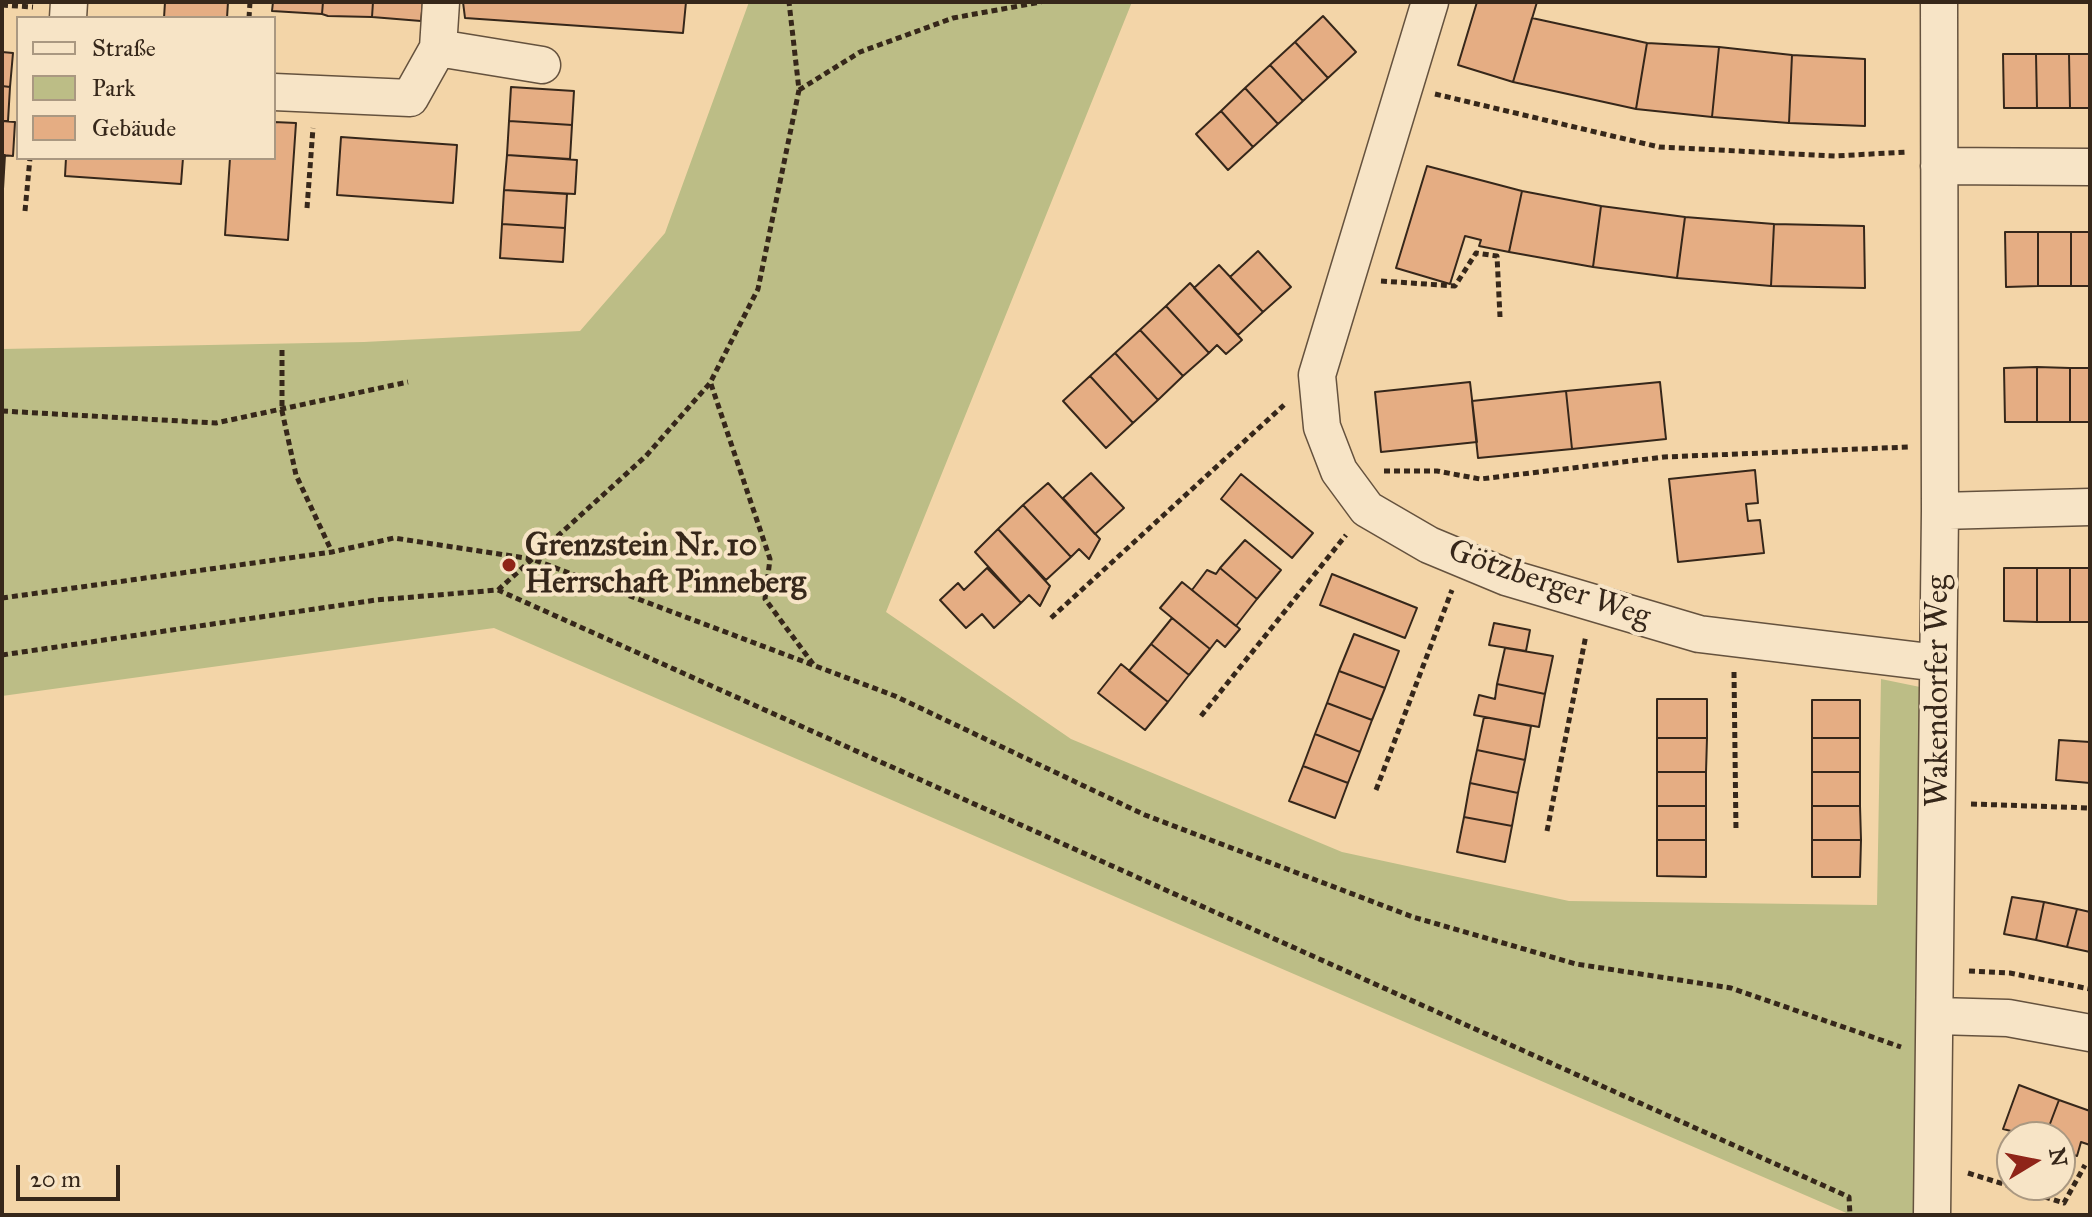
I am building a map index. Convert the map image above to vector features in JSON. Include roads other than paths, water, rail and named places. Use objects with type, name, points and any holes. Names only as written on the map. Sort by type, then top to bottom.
[{"type":"street","points":[[276,92],[410,98],[438,48],[441,2]]},
{"type":"street","name":"Götzberger Weg","points":[[1430,2],[1317,375],[1322,427],[1339,471],[1367,509],[1429,545],[1506,577],[1699,634],[1938,663]]},
{"type":"street","name":"Wakendorfer Weg","points":[[1932,1215],[1937,1016],[1940,511],[1939,2]]},
{"type":"street","points":[[438,48],[542,65]]},
{"type":"street","points":[[1939,158],[2090,167]]},
{"type":"street","points":[[1940,511],[2090,507]]},
{"type":"street","points":[[1937,1016],[2008,1018],[2090,1033]]},
{"type":"place","name":"Grenzstein Nr. 10 Herrschaft Pinneberg","points":[[509,565]]}]
